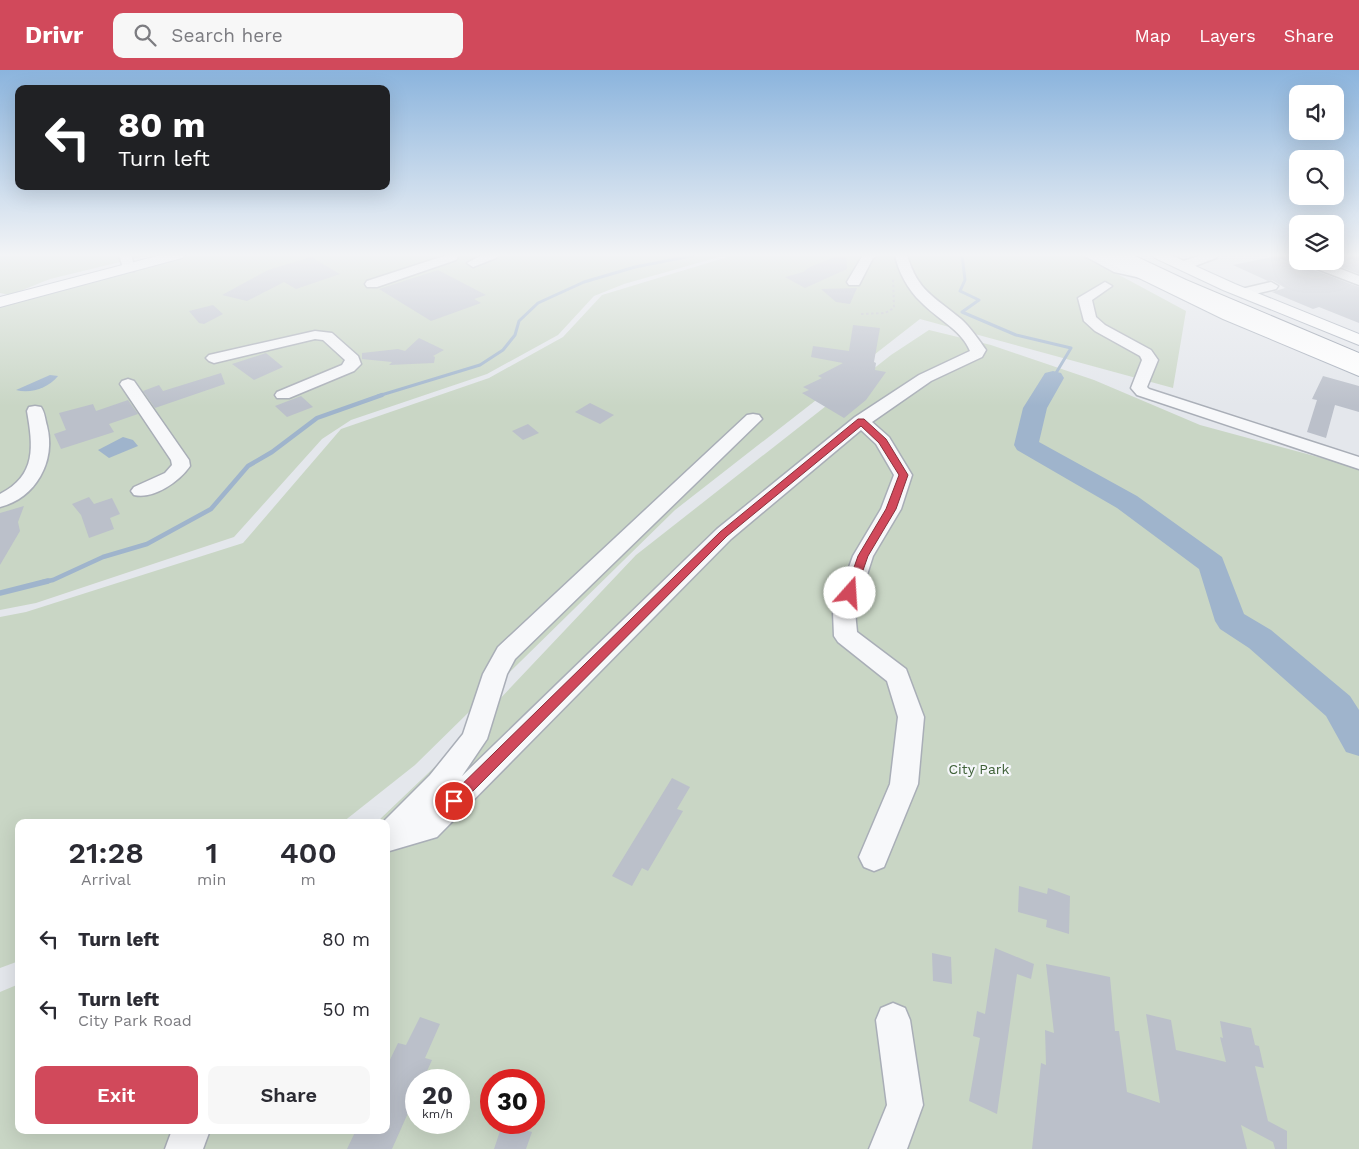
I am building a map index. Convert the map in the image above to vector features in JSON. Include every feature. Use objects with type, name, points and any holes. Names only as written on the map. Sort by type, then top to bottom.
[{"type":"main road","points":[[1206,305],[1239,321],[1359,370]]},
{"type":"main road","points":[[1231,305],[1359,360]]},
{"type":"main road","points":[[1255,305],[1359,347]]},
{"type":"main road","points":[[1275,305],[1359,340]]},
{"type":"street","points":[[390,837],[426,828],[724,534],[861,421],[925,378],[978,352],[956,322],[934,305]]},
{"type":"street","points":[[1086,305],[1089,318],[1100,328],[1146,353],[1150,360],[1139,388],[1143,392],[1359,463]]},
{"type":"street","points":[[214,358],[315,335],[327,336],[353,358],[353,364],[348,368],[283,396]]},
{"type":"street","points":[[128,384],[180,460],[181,466],[172,477],[141,491]]},
{"type":"street","points":[[0,501],[19,490],[34,472],[41,445],[35,411]]},
{"type":"street","points":[[390,835],[440,784],[474,739],[495,674],[506,653],[753,419]]},
{"type":"street","points":[[861,421],[883,441],[903,475],[891,509],[863,556],[844,612],[846,636],[897,676],[911,717],[904,784],[874,857]]},
{"type":"street","points":[[888,1149],[904,1104],[893,1020]]},
{"type":"street","points":[[184,1149],[190,1134]]},
{"type":"path","points":[[861,314],[884,313],[894,308],[895,305]]},
{"type":"green space","points":[[585,305],[558,335],[487,374],[351,420],[322,439],[234,537],[36,603],[0,610],[0,306]]},
{"type":"green space","points":[[592,305],[1176,305],[1186,311],[1173,388],[920,319],[675,510],[415,765],[347,819],[15,819],[15,962],[0,968],[0,617],[26,612],[243,543],[341,429],[489,378],[563,337]]},
{"type":"green space","name":"City Park","points":[[929,330],[991,345],[1094,380],[1200,425],[1359,468],[1359,1149],[0,1149],[0,992],[15,986],[15,1134],[390,1134],[390,819],[380,819],[444,758],[636,555],[891,355]]},
{"type":"water","points":[[50,375],[58,376],[44,387],[27,391],[16,390]]},
{"type":"water","points":[[123,437],[133,440],[138,446],[109,458],[98,450]]},
{"type":"building","points":[[213,305],[223,314],[204,324],[199,323],[189,311]]},
{"type":"building","points":[[406,305],[474,305],[431,321]]},
{"type":"building","points":[[1304,305],[1359,305],[1359,323],[1319,307],[1313,309]]},
{"type":"building","points":[[853,325],[880,328],[874,362],[876,363],[875,370],[886,372],[866,400],[844,418],[802,393],[809,390],[803,387],[822,378],[818,376],[843,363],[811,357],[813,346],[849,351]]},
{"type":"building","points":[[419,338],[444,350],[433,356],[435,357],[434,363],[389,365],[392,362],[362,359],[362,353],[398,349],[405,351]]},
{"type":"building","points":[[266,353],[283,367],[254,380],[232,364]]},
{"type":"building","points":[[221,373],[225,384],[155,408],[143,391],[159,385],[163,391]]},
{"type":"building","points":[[1323,376],[1359,386],[1359,412],[1335,405],[1326,438],[1307,432],[1317,400],[1312,399]]},
{"type":"building","points":[[301,396],[313,407],[287,417],[275,406]]},
{"type":"building","points":[[128,400],[138,414],[109,424],[114,432],[61,449],[54,434],[66,430],[59,413],[93,404],[96,411]]},
{"type":"building","points":[[590,403],[614,415],[600,424],[575,412]]},
{"type":"building","points":[[528,424],[539,433],[523,440],[512,431]]},
{"type":"building","points":[[89,497],[94,504],[112,498],[120,514],[110,518],[114,529],[89,538],[81,515],[72,504]]},
{"type":"building","points":[[24,506],[18,522],[20,531],[0,565],[0,513]]},
{"type":"building","points":[[672,778],[690,787],[677,809],[683,811],[648,871],[642,868],[632,886],[612,876]]},
{"type":"building","points":[[1019,886],[1047,894],[1048,888],[1070,896],[1069,934],[1046,927],[1047,920],[1018,912]]},
{"type":"building","points":[[995,948],[1034,964],[1031,979],[1017,974],[997,1114],[969,1101],[980,1038],[973,1036],[977,1011],[985,1014]]},
{"type":"building","points":[[932,953],[951,957],[952,984],[933,981]]},
{"type":"building","points":[[1046,964],[1110,977],[1115,1031],[1119,1031],[1127,1092],[1160,1103],[1146,1014],[1171,1020],[1176,1050],[1226,1062],[1220,1037],[1223,1038],[1220,1021],[1251,1028],[1255,1045],[1259,1046],[1264,1068],[1255,1066],[1268,1121],[1287,1131],[1287,1149],[1275,1149],[1273,1142],[1241,1125],[1247,1149],[1032,1149],[1041,1063],[1046,1065],[1045,1030],[1054,1033]]},
{"type":"building","points":[[420,1017],[440,1024],[425,1058],[432,1060],[428,1069],[405,1069],[405,1120],[392,1149],[347,1149],[354,1134],[390,1134],[390,1060],[398,1043],[406,1045]]},
{"type":"building","points":[[499,1134],[531,1134],[526,1149],[494,1149]]},
{"type":"waterway","points":[[378,396],[480,365],[503,350],[515,335],[519,321],[536,305]]},
{"type":"waterway","points":[[971,305],[962,312],[1016,335],[1071,348],[1053,378]]},
{"type":"waterway","points":[[1053,378],[1035,408],[1026,445],[1127,502],[1212,564],[1231,621],[1260,639],[1338,706],[1359,741]]},
{"type":"waterway","points":[[48,581],[103,557],[147,544],[211,509],[248,466],[272,452],[317,418],[382,395]]},
{"type":"waterway","points":[[0,593],[48,581]]},
{"type":"waterway","points":[[43,582],[48,581]]},
{"type":"route","points":[[454,801],[724,534],[861,421],[883,441],[903,475],[891,509],[863,556],[850,593]]}]
